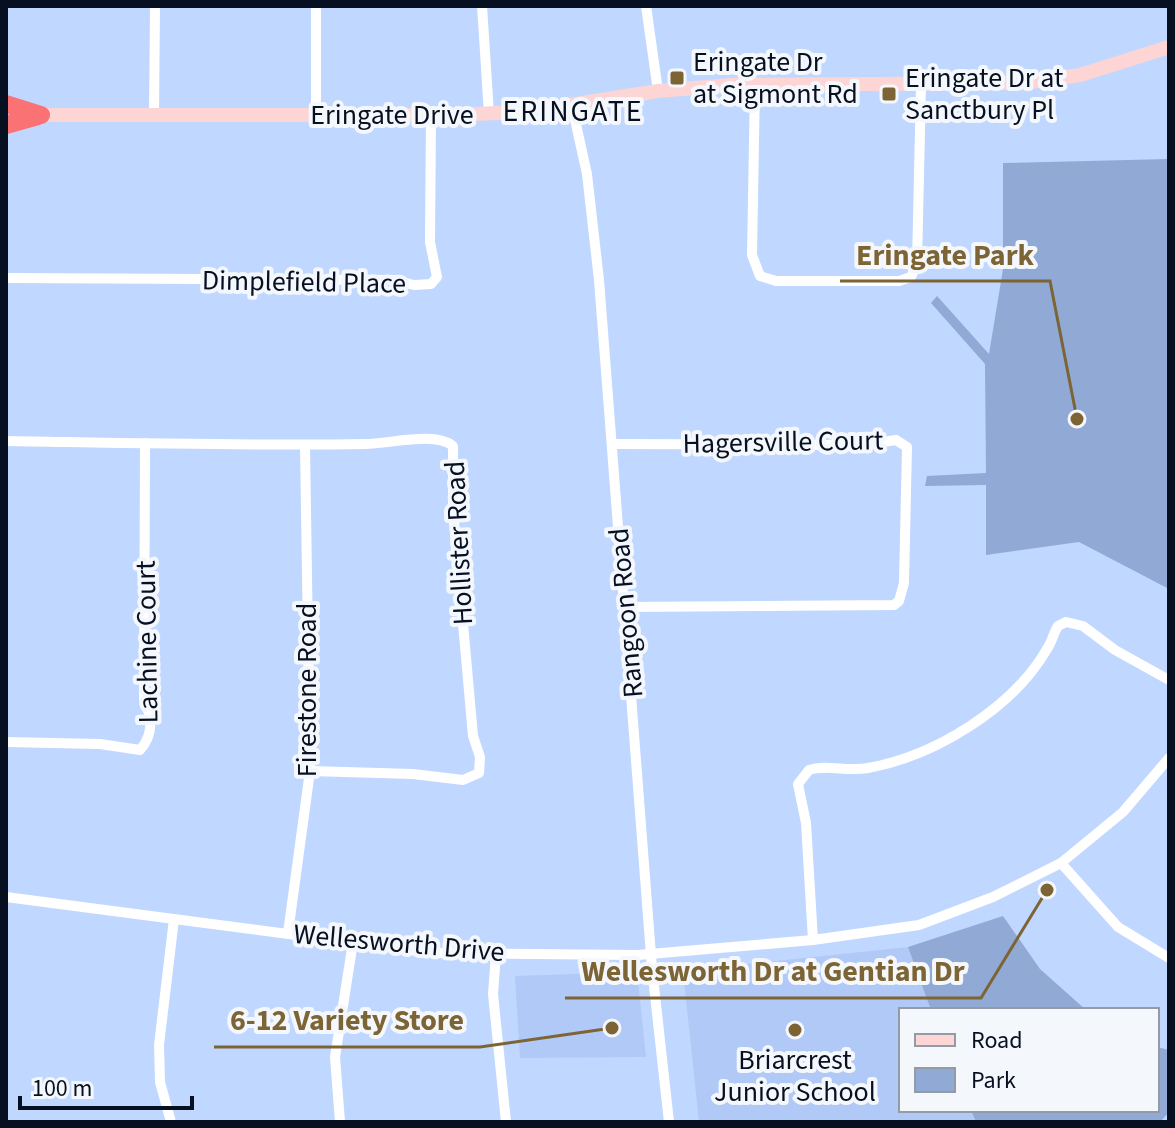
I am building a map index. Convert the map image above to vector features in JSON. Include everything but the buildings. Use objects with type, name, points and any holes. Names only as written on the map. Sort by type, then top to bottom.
[{"type":"highway","points":[[6,104],[41,115]]},
{"type":"highway","points":[[6,125],[41,115]]},
{"type":"street","points":[[154,115],[155,6]]},
{"type":"street","points":[[316,6],[316,115]]},
{"type":"street","points":[[482,6],[489,114]]},
{"type":"street","points":[[646,6],[658,91]]},
{"type":"street","name":"Eringate Drive","points":[[41,115],[431,116],[572,106],[658,91],[755,84],[1002,85],[1063,78],[1169,47]]},
{"type":"street","points":[[755,84],[752,255],[760,276],[776,281],[884,281],[911,277],[917,264],[921,85]]},
{"type":"street","name":"Rangoon Road","points":[[572,106],[595,235],[651,953],[669,1122]]},
{"type":"street","name":"Dimplefield Place","points":[[6,278],[394,280],[414,285],[431,284],[437,277],[430,242],[431,116]]},
{"type":"street","name":"Hollister Road","points":[[6,441],[305,445],[399,444],[432,437],[453,446],[453,511],[473,736],[481,764],[475,777],[463,780],[413,774],[310,771]]},
{"type":"street","name":"Hagersville Court","points":[[612,444],[862,445],[896,440],[907,447],[904,583],[899,601],[894,605],[626,607]]},
{"type":"street","name":"Lachine Court","points":[[6,742],[100,744],[130,751],[140,750],[148,741],[150,714],[144,699],[145,443]]},
{"type":"street","name":"Firestone Road","points":[[288,933],[310,771],[305,445]]},
{"type":"street","points":[[813,940],[806,823],[798,784],[809,770],[871,768],[918,753],[958,732],[1020,683],[1049,647],[1058,626],[1066,622],[1083,626],[1115,650],[1169,680]]},
{"type":"street","name":"Wellesworth Drive","points":[[6,897],[433,953],[651,953],[813,940],[919,925],[993,897],[1061,863],[1123,812],[1169,759]]},
{"type":"street","points":[[1061,863],[1108,918],[1129,937],[1169,958]]},
{"type":"street","points":[[171,1122],[160,1082],[159,1037],[174,919]]},
{"type":"street","points":[[340,1122],[335,1057],[353,942]]},
{"type":"street","points":[[496,954],[493,994],[506,1122]]},
{"type":"shaded area","name":"Briarcrest Junior School","points":[[908,947],[930,1008],[899,1008],[899,1112],[972,1112],[976,1122],[699,1122],[683,971]]},
{"type":"shaded area","points":[[637,972],[646,1057],[520,1058],[515,976]]},
{"type":"green space","points":[[1169,159],[1169,589],[1079,542],[986,555],[986,485],[925,486],[927,476],[986,473],[985,364],[931,303],[937,296],[989,354],[1003,269],[1003,163]]},
{"type":"green space","points":[[1003,916],[1040,969],[1084,1008],[930,1008],[908,947]]},
{"type":"green space","points":[[1159,1048],[1169,1050],[1169,1112],[1160,1122],[976,1122],[972,1112],[1159,1112]]},
{"type":"place","name":"Eringate Dr at Sigmont Rd","points":[[677,78]]},
{"type":"place","name":"Eringate Dr at Sanctbury Pl","points":[[889,94]]},
{"type":"place","name":"Eringate Park","points":[[1077,419]]},
{"type":"place","name":"Wellesworth Dr at Gentian Dr","points":[[1047,890]]},
{"type":"place","name":"6-12 Variety Store","points":[[612,1028]]},
{"type":"place","name":"Briarcrest Junior School","points":[[795,1030]]},
{"type":"district","name":"ERINGATE","points":[[573,111]]}]
